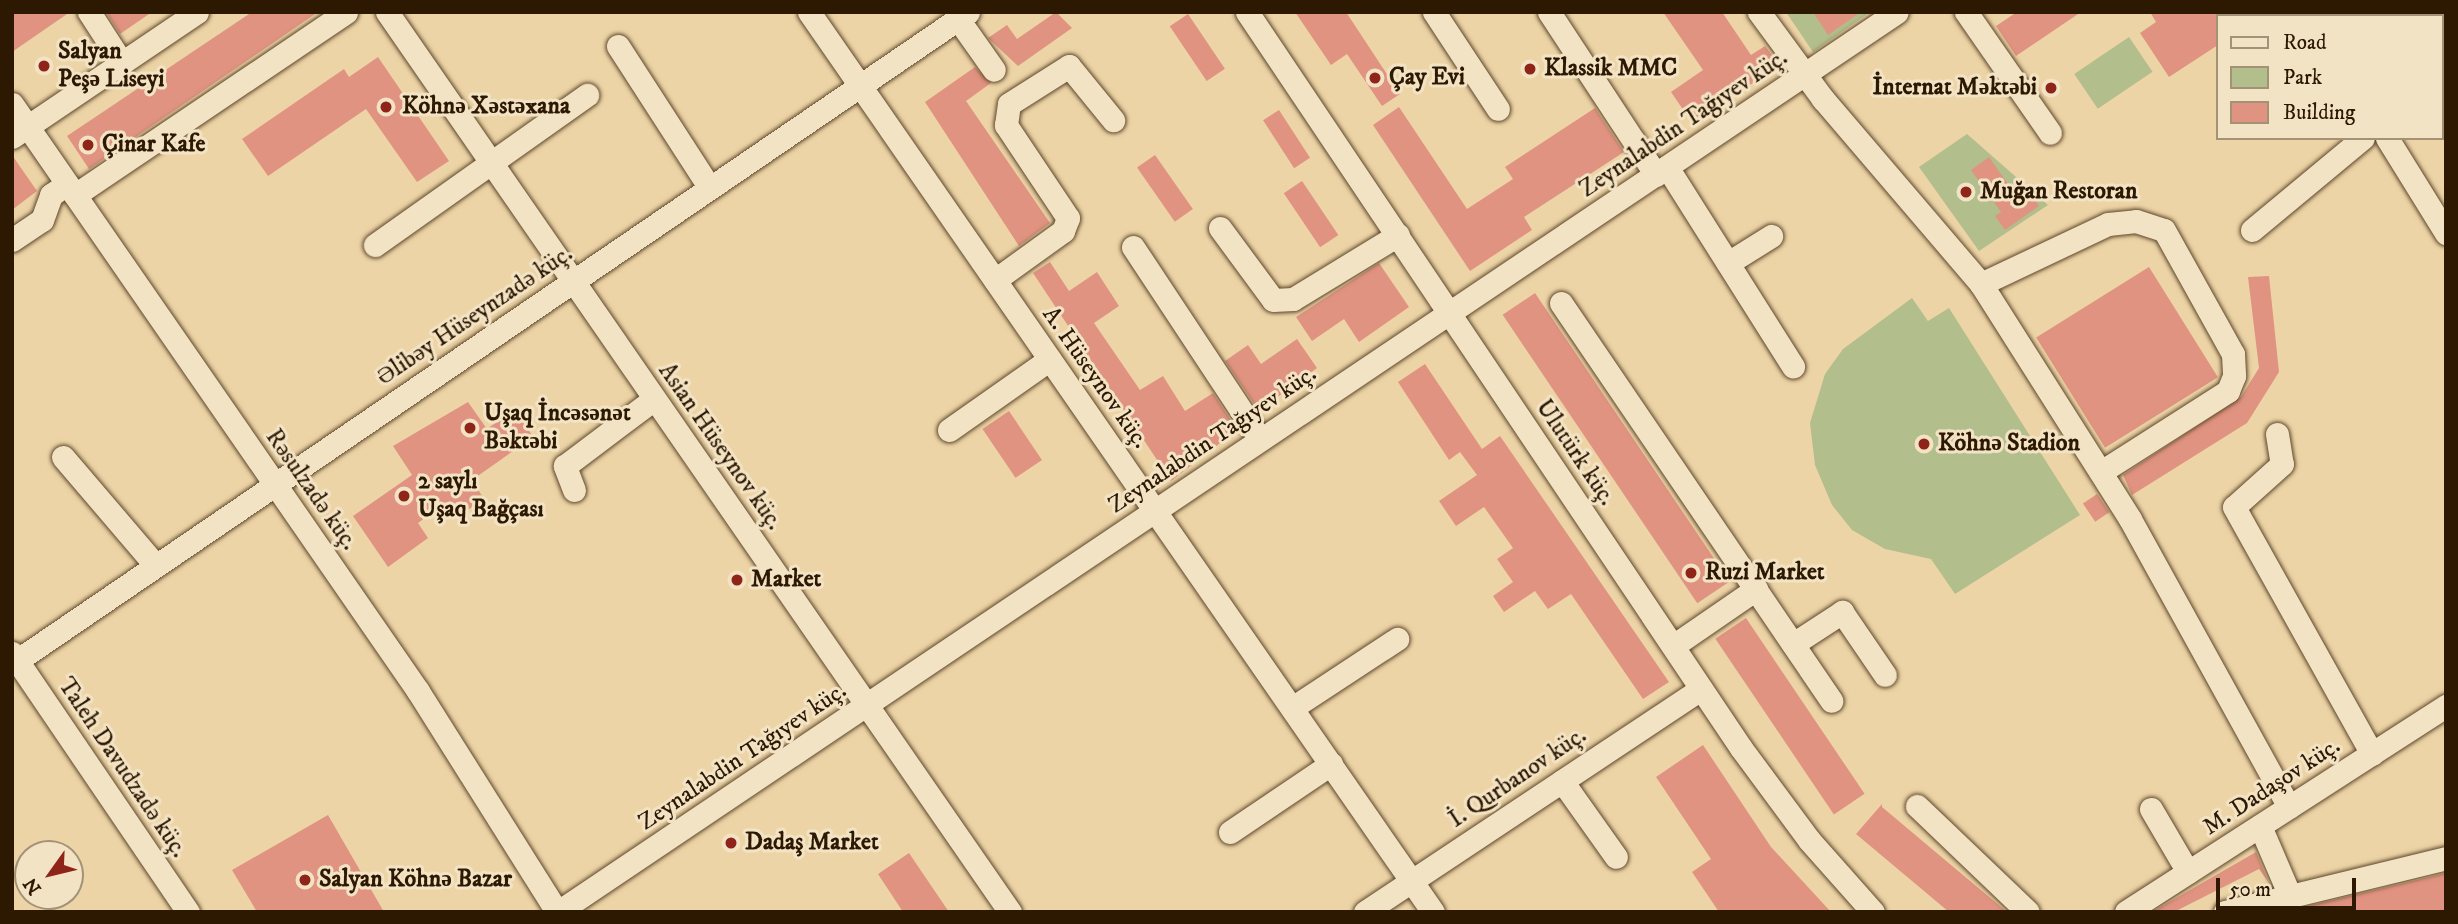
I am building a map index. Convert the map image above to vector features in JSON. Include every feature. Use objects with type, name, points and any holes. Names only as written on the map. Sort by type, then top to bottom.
[{"type":"street","points":[[89,12],[122,63]]},
{"type":"street","points":[[20,132],[197,12]]},
{"type":"street","points":[[12,240],[42,220],[51,195],[71,190],[346,12]]},
{"type":"street","name":"Asian Hüseynov küç.","points":[[387,12],[1010,912]]},
{"type":"street","name":"A. Hüseynov küç.","points":[[809,12],[1433,912]]},
{"type":"street","name":"Ulutürk küç.","points":[[1247,12],[1701,688],[1809,840],[1873,912]]},
{"type":"street","points":[[1434,12],[1498,109]]},
{"type":"street","points":[[1549,12],[1728,262],[1793,366]]},
{"type":"street","points":[[1759,12],[1804,76],[1964,260],[1981,284],[2130,519],[2289,807]]},
{"type":"street","name":"Zeynalabdin Tağıyev küç.","points":[[557,912],[868,706],[1260,439],[1897,12]]},
{"type":"street","points":[[1966,12],[2050,133]]},
{"type":"street","points":[[963,16],[994,70]]},
{"type":"street","name":"Əlibəy Hüseynzadə küç.","points":[[14,659],[156,566],[963,16]]},
{"type":"street","points":[[618,46],[710,188]]},
{"type":"street","points":[[995,280],[1063,231],[1068,218],[1006,125],[1009,104],[1069,66],[1113,120]]},
{"type":"street","points":[[375,245],[587,95]]},
{"type":"street","name":"Rəsulzadə küç.","points":[[12,104],[20,132],[71,190],[418,691],[557,912]]},
{"type":"street","points":[[2252,230],[2361,140]]},
{"type":"street","points":[[2388,140],[2446,232]]},
{"type":"street","points":[[1981,284],[2108,224],[2136,221],[2164,230],[2233,354],[2234,376],[2228,391],[2101,472]]},
{"type":"street","points":[[1220,228],[1273,300],[1293,299],[1398,235]]},
{"type":"street","points":[[1728,262],[1771,236]]},
{"type":"street","points":[[1133,247],[1260,439]]},
{"type":"street","points":[[1561,303],[1831,701]]},
{"type":"street","points":[[949,430],[1050,359]]},
{"type":"street","points":[[574,490],[565,466],[654,399]]},
{"type":"street","points":[[2277,435],[2282,464],[2234,507],[2372,754]]},
{"type":"street","points":[[62,457],[156,566]]},
{"type":"street","points":[[1673,646],[1756,589]]},
{"type":"street","points":[[1793,644],[1842,612],[1885,675]]},
{"type":"street","points":[[1292,708],[1397,639]]},
{"type":"street","name":"Taleh Davudzadə küç.","points":[[14,659],[188,912]]},
{"type":"street","name":"İ. Qurbanov küç.","points":[[1365,912],[1701,688]]},
{"type":"street","name":"M. Dadaşov küç.","points":[[2126,912],[2446,706]]},
{"type":"street","points":[[1230,832],[1331,764]]},
{"type":"street","points":[[1562,781],[1616,857]]},
{"type":"street","points":[[1917,806],[2028,912]]},
{"type":"street","points":[[2151,808],[2188,872]]},
{"type":"street","points":[[2260,826],[2290,896]]},
{"type":"street","points":[[2225,912],[2446,858]]},
{"type":"green space","points":[[1786,12],[1870,12],[1813,52]]},
{"type":"green space","points":[[2129,37],[2152,72],[2098,109],[2074,74]]},
{"type":"green space","points":[[1967,134],[2048,205],[1979,251],[1919,167]]},
{"type":"green space","name":"Köhnə Stadion","points":[[1912,298],[1928,321],[1949,308],[2080,515],[1955,594],[1931,559],[1885,549],[1852,530],[1832,505],[1815,465],[1810,423],[1825,374],[1843,349]]},
{"type":"building","points":[[12,12],[70,12],[12,52]]},
{"type":"building","points":[[106,12],[152,12],[120,34]]},
{"type":"building","points":[[252,12],[318,12],[89,169],[67,136]]},
{"type":"building","points":[[1056,12],[1072,28],[1018,66],[988,38],[1007,25],[1017,39]]},
{"type":"building","points":[[1295,12],[1346,12],[1400,94],[1382,106],[1347,54],[1331,65]]},
{"type":"building","points":[[1663,12],[1722,12],[1751,55],[1765,46],[1779,65],[1693,124],[1671,92],[1703,70]]},
{"type":"building","points":[[1813,12],[1861,12],[1828,35]]},
{"type":"building","points":[[2017,12],[2081,12],[2016,56],[1996,26]]},
{"type":"building","points":[[2150,12],[2218,12],[2216,46],[2169,77],[2140,33],[2156,22]]},
{"type":"building","points":[[1188,14],[1225,69],[1207,81],[1170,26]]},
{"type":"building","points":[[378,57],[449,161],[417,182],[366,109],[268,176],[242,139],[344,69],[349,77]]},
{"type":"building","points":[[975,67],[991,83],[966,101],[1050,223],[1019,246],[925,102]]},
{"type":"building","points":[[1399,107],[1467,209],[1513,179],[1505,167],[1595,108],[1624,152],[1524,217],[1532,230],[1470,271],[1373,125]]},
{"type":"building","points":[[1279,110],[1310,158],[1294,168],[1263,120]]},
{"type":"building","points":[[12,155],[37,191],[12,210]]},
{"type":"building","points":[[1155,155],[1193,209],[1175,222],[1137,168]]},
{"type":"building","points":[[1989,157],[2019,200],[2029,192],[2039,206],[2005,230],[1995,216],[2001,212],[1971,170]]},
{"type":"building","points":[[1302,181],[1338,235],[1320,247],[1284,193]]},
{"type":"building","points":[[1050,262],[1069,291],[1097,272],[1119,306],[1094,323],[1140,390],[1163,376],[1185,411],[1213,393],[1237,430],[1171,481],[1033,273]]},
{"type":"building","points":[[1379,263],[1409,307],[1359,342],[1344,319],[1312,341],[1296,317]]},
{"type":"building","points":[[2149,267],[2218,377],[2105,448],[2036,337]]},
{"type":"building","points":[[2269,276],[2279,372],[2247,423],[2132,495],[2123,475],[2241,397],[2259,368],[2248,277]]},
{"type":"building","points":[[1535,293],[1730,582],[1697,603],[1503,315]]},
{"type":"building","points":[[1297,339],[1317,368],[1259,411],[1225,361],[1248,345],[1261,364]]},
{"type":"building","points":[[1425,364],[1482,449],[1500,436],[1669,682],[1643,699],[1571,594],[1548,609],[1535,591],[1504,612],[1493,596],[1513,582],[1497,559],[1513,548],[1484,507],[1456,526],[1439,501],[1477,475],[1460,452],[1449,460],[1398,382]]},
{"type":"building","points":[[468,402],[487,429],[515,409],[533,437],[472,480],[484,499],[456,518],[446,503],[418,523],[428,538],[388,567],[353,516],[412,475],[393,446]]},
{"type":"building","points":[[1009,411],[1042,460],[1015,478],[982,429]]},
{"type":"building","points":[[2097,494],[2109,512],[2095,522],[2083,504]]},
{"type":"building","points":[[1746,618],[1865,794],[1834,814],[1715,639]]},
{"type":"building","points":[[1703,745],[1771,847],[1831,912],[1719,912],[1692,872],[1711,859],[1656,777]]},
{"type":"building","points":[[1882,804],[1882,807],[2007,912],[1949,912],[1856,834]]},
{"type":"building","name":"Salyan Köhnə Bazar","points":[[328,815],[384,912],[257,912],[232,870]]},
{"type":"building","points":[[2256,852],[2269,883],[2259,869],[2174,912],[2152,912]]},
{"type":"building","points":[[909,853],[949,912],[903,912],[878,874]]},
{"type":"building","points":[[2446,873],[2446,912],[2301,912],[2300,908]]},
{"type":"place","name":"Salyan Peşə Liseyi","points":[[44,66]]},
{"type":"place","name":"Klassik MMC","points":[[1530,69]]},
{"type":"place","name":"Çay Evi","points":[[1375,78]]},
{"type":"place","name":"İnternat Məktəbi","points":[[2051,88]]},
{"type":"place","name":"Köhnə Xəstəxana","points":[[386,107]]},
{"type":"place","name":"Çinar Kafe","points":[[88,145]]},
{"type":"place","name":"Muğan Restoran","points":[[1966,192]]},
{"type":"place","name":"Uşaq İncəsənət Bəktəbi","points":[[470,428]]},
{"type":"place","name":"Köhnə Stadion","points":[[1924,444]]},
{"type":"place","name":"2 saylı Uşaq Bağçası","points":[[404,496]]},
{"type":"place","name":"Ruzi Market","points":[[1691,573]]},
{"type":"place","name":"Market","points":[[737,580]]},
{"type":"place","name":"Dadaş Market","points":[[731,843]]},
{"type":"place","name":"Salyan Köhnə Bazar","points":[[305,880]]}]
